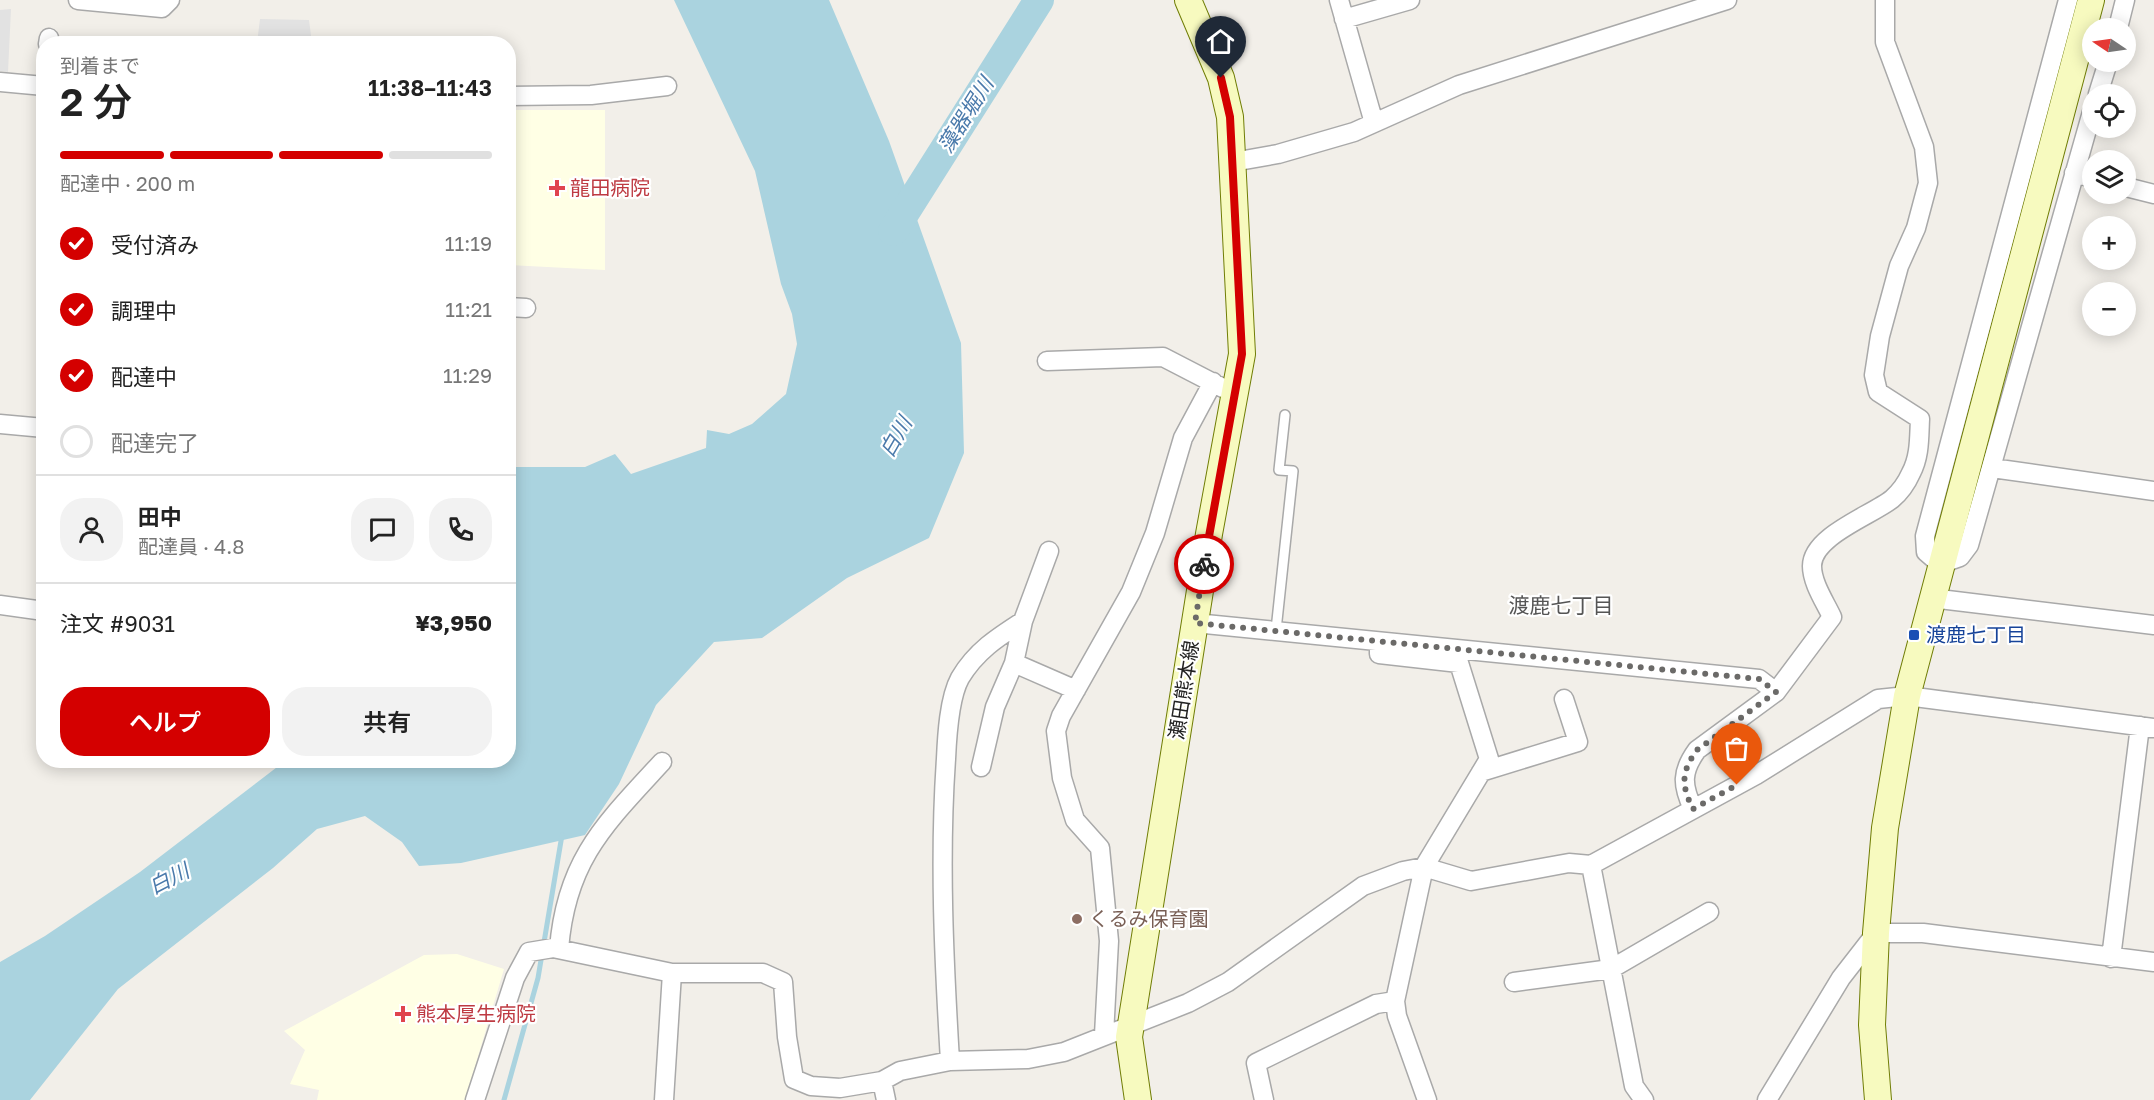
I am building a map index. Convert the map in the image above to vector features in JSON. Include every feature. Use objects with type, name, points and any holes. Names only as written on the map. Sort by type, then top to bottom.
[{"type":"street","points":[[78,0],[162,8],[170,0]]},
{"type":"street","name":"瀬田熊本線","points":[[1138,1100],[1132,1071],[1130,1024],[1195,623],[1223,388],[1242,354],[1230,117],[1221,78],[1188,0]]},
{"type":"street","points":[[1339,0],[1374,123]]},
{"type":"street","points":[[1344,20],[1410,0]]},
{"type":"street","points":[[1233,162],[1278,154],[1345,135],[1459,85],[1727,0]]},
{"type":"street","points":[[1693,809],[1684,791],[1688,763],[1697,750],[1776,692],[1832,617],[1813,576],[1811,563],[1819,550],[1828,538],[1893,499],[1911,475],[1918,456],[1920,419],[1878,392],[1874,375],[1880,336],[1896,276],[1916,228],[1928,183],[1924,147],[1885,42],[1885,0]]},
{"type":"street","points":[[1940,564],[1926,552],[1925,536],[2068,0]]},
{"type":"street","points":[[1878,1100],[1872,1025],[1876,933],[1885,828],[1906,696],[2076,49],[2091,0]]},
{"type":"street","points":[[2120,18],[2125,0]]},
{"type":"street","points":[[0,82],[36,85]]},
{"type":"street","points":[[516,96],[591,95],[667,86]]},
{"type":"street","points":[[1940,564],[1960,557],[1969,545],[2084,138]]},
{"type":"street","points":[[2074,173],[2082,175]]},
{"type":"street","points":[[2136,190],[2154,194]]},
{"type":"street","points":[[1047,361],[1164,357],[1223,388],[1183,438],[1155,532],[1131,592],[1076,690],[1056,731],[1062,778],[1075,820],[1100,848],[1108,941],[1104,1035]]},
{"type":"street","points":[[0,424],[36,427]]},
{"type":"street","points":[[1992,468],[2154,490]]},
{"type":"street","points":[[981,767],[995,707],[1014,663],[1023,621],[1049,551]]},
{"type":"street","points":[[1931,598],[2154,625]]},
{"type":"street","points":[[0,605],[36,610]]},
{"type":"street","points":[[950,1061],[943,953],[943,800],[948,726],[959,680],[985,645],[1023,621]]},
{"type":"street","points":[[1195,623],[1759,679],[1776,692]]},
{"type":"street","points":[[1379,642],[1379,654],[1459,663],[1489,759],[1424,867],[1395,1001],[1397,1016],[1427,1100]]},
{"type":"street","points":[[1014,663],[1076,690]]},
{"type":"street","points":[[475,1100],[515,978],[529,952],[556,949],[672,973],[763,974],[783,982],[789,1054],[794,1079],[811,1086],[840,1088],[882,1081],[900,1071],[950,1061],[1028,1059],[1064,1052],[1188,1003],[1228,982],[1363,886],[1403,871],[1424,867],[1472,881],[1569,863],[1591,865],[1756,775],[1878,699],[1906,696],[2147,727],[2111,958]]},
{"type":"street","points":[[1481,772],[1578,742],[1564,699]]},
{"type":"street","points":[[556,949],[561,920],[573,878],[584,854],[606,822],[662,762]]},
{"type":"street","points":[[1591,865],[1634,1086],[1644,1100]]},
{"type":"street","points":[[1514,982],[1611,969],[1709,912]]},
{"type":"street","points":[[1876,933],[1923,933],[2154,962]]},
{"type":"street","points":[[1767,1100],[1841,978],[1876,933]]},
{"type":"street","points":[[664,1100],[672,973]]},
{"type":"street","points":[[1264,1100],[1256,1063],[1376,1004],[1395,1001]]},
{"type":"street","points":[[882,1081],[886,1100]]},
{"type":"lane","points":[[1276,630],[1293,471],[1279,470],[1285,415]]},
{"type":"shaded area","points":[[11,9],[8,72],[0,71],[0,10]]},
{"type":"shaded area","points":[[260,19],[309,20],[311,36],[258,36]]},
{"type":"shaded area","name":"龍田病院","points":[[516,110],[605,110],[605,270],[516,265]]},
{"type":"shaded area","name":"熊本厚生病院","points":[[457,954],[504,969],[465,1100],[317,1100],[319,1090],[290,1084],[305,1050],[284,1031],[424,955]]},
{"type":"water","name":"白川","points":[[674,0],[829,0],[889,141],[961,343],[964,453],[929,538],[847,578],[762,638],[714,642],[656,705],[619,784],[585,835],[461,863],[419,866],[402,842],[365,816],[317,829],[273,868],[118,989],[30,1100],[0,1100],[0,962],[45,936],[140,872],[276,768],[516,768],[516,467],[585,467],[615,454],[631,474],[706,448],[707,430],[729,434],[752,424],[786,394],[797,344],[792,314],[781,284],[755,171]]},
{"type":"waterway","name":"藻器堀川","points":[[893,231],[1039,0]]},
{"type":"waterway","points":[[504,1100],[538,978],[562,835]]},
{"type":"way so far","points":[[1204,564],[1195,623],[1759,679],[1776,692],[1697,750],[1688,763],[1684,777],[1684,791],[1693,809],[1737,785]]},
{"type":"place","name":"龍田病院","points":[[557,188]]},
{"type":"place","name":"渡鹿七丁目","points":[[1914,635]]},
{"type":"place","name":"くるみ保育園","points":[[1077,919]]},
{"type":"place","name":"熊本厚生病院","points":[[403,1014]]},
{"type":"district","name":"渡鹿七丁目","points":[[1561,606]]},
{"type":"route","points":[[1204,564],[1226,427],[1242,354],[1230,117],[1221,78]]}]
